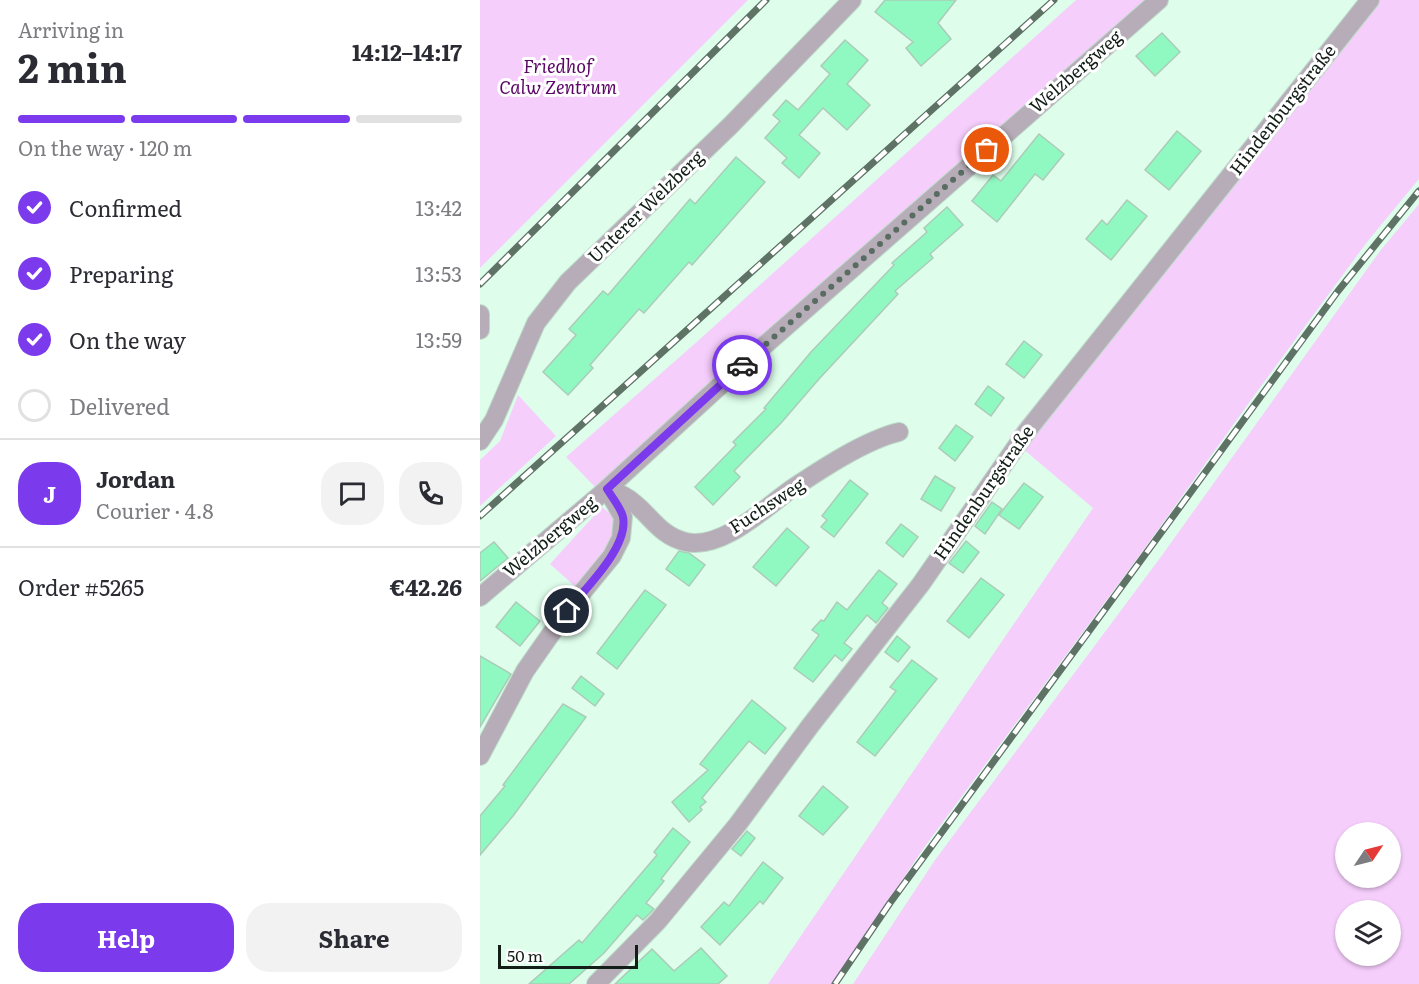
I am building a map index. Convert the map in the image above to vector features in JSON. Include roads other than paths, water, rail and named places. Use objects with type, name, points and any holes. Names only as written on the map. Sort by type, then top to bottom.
[{"type":"street","name":"Unterer Welzberg","points":[[480,441],[494,420],[536,323],[568,282],[731,125],[852,0]]},
{"type":"street","name":"Welzbergweg","points":[[480,597],[607,489],[758,351],[1159,0]]},
{"type":"street","name":"Hindenburgstraße","points":[[596,984],[658,921],[738,824],[810,726],[921,584],[1027,431],[1370,0]]},
{"type":"street","points":[[480,314],[480,330]]},
{"type":"street","name":"Fuchsweg","points":[[607,489],[626,496],[660,530],[687,542],[710,542],[741,526],[792,489],[878,436],[899,432]]},
{"type":"street","points":[[480,756],[525,671],[567,611],[612,556],[621,538],[623,517],[607,489]]},
{"type":"railway","points":[[480,284],[766,0]]},
{"type":"railway","points":[[480,516],[1054,0]]},
{"type":"railway","points":[[835,984],[890,903],[1338,291],[1419,191]]},
{"type":"park label","name":"Friedhof Calw Zentrum","points":[[558,77]]}]
